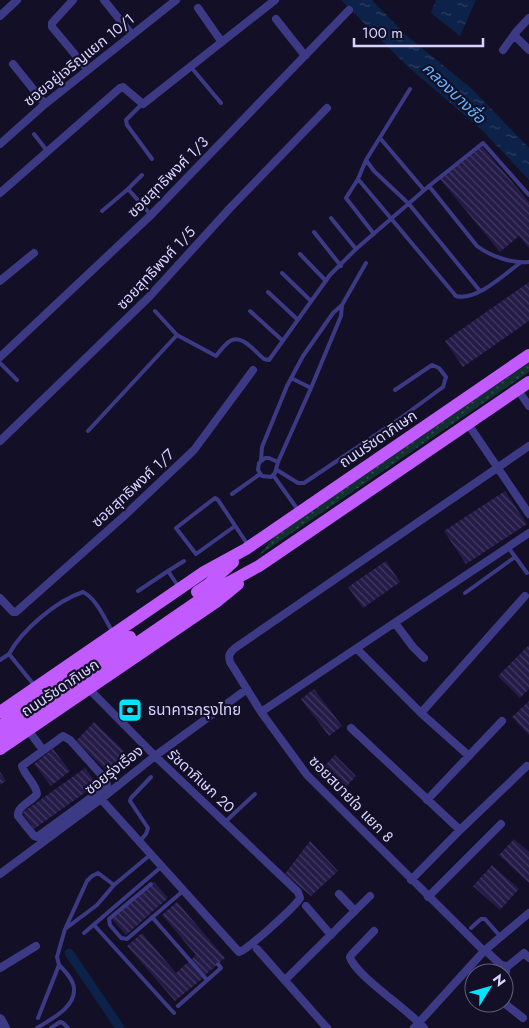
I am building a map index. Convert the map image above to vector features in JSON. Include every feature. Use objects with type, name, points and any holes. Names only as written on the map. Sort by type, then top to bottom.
[{"type":"main road","name":"ถนนรัชดาภิเษก","points":[[0,712],[204,572],[248,548],[529,355]]},
{"type":"main road","name":"ถนนรัชดาภิเษก","points":[[0,737],[213,591],[259,566],[529,382]]},
{"type":"main road","name":"ถนนรัชดาภิเษก","points":[[0,726],[209,584],[248,548]]},
{"type":"main road","name":"ถนนรัชดาภิเษก","points":[[0,749],[216,602],[259,566]]},
{"type":"street","points":[[0,16],[17,0]]},
{"type":"street","points":[[104,0],[132,35]]},
{"type":"street","name":"ซอยอยู่เจริญแยก 10/1","points":[[1,141],[176,0]]},
{"type":"street","points":[[0,194],[120,88],[123,87],[142,104],[275,0]]},
{"type":"street","points":[[72,1],[52,23],[52,27],[88,70]]},
{"type":"street","points":[[198,8],[221,41]]},
{"type":"street","name":"ซอยสุทธิพงศ์ 1/3","points":[[0,357],[151,215],[349,10]]},
{"type":"street","points":[[276,18],[306,55]]},
{"type":"street","points":[[504,50],[516,32],[529,18]]},
{"type":"street","points":[[516,34],[517,38],[529,50]]},
{"type":"street","points":[[13,64],[45,104]]},
{"type":"street","name":"ซอยสุทธิพงศ์ 1/5","points":[[0,441],[149,297],[230,208],[327,108]]},
{"type":"street","points":[[0,281],[34,253]]},
{"type":"street","name":"ซอยสุทธิพงศ์ 1/7","points":[[0,598],[13,612],[16,612],[123,517],[194,450],[253,370]]},
{"type":"street","points":[[518,390],[529,406]]},
{"type":"street","points":[[468,424],[529,514]]},
{"type":"street","points":[[497,467],[529,446]]},
{"type":"street","name":"ซอยสบายใจ แยก 8","points":[[497,467],[235,648],[228,657],[261,712],[307,775],[428,897],[499,963]]},
{"type":"street","points":[[261,712],[529,533]]},
{"type":"street","points":[[422,713],[525,596]]},
{"type":"street","points":[[395,623],[413,648],[424,658]]},
{"type":"street","points":[[357,649],[469,756]]},
{"type":"street","name":"รัชดาภิเษก 20","points":[[88,688],[154,756],[300,895],[299,901],[241,952],[237,951],[183,891]]},
{"type":"street","name":"ซอยรุ่งเรือง","points":[[0,874],[101,799],[154,756],[247,689]]},
{"type":"street","points":[[428,800],[502,721]]},
{"type":"street","points":[[351,728],[460,830]]},
{"type":"street","points":[[28,730],[43,750]]},
{"type":"street","points":[[63,736],[67,737],[106,780],[107,786],[37,837],[34,836],[17,813],[37,794],[37,789],[22,766],[43,750],[63,736]]},
{"type":"street","points":[[411,880],[527,766]]},
{"type":"street","points":[[101,799],[183,891]]},
{"type":"street","points":[[428,897],[501,824]]},
{"type":"street","points":[[339,894],[355,911]]},
{"type":"street","points":[[285,980],[370,896]]},
{"type":"street","points":[[306,906],[331,935]]},
{"type":"street","points":[[374,931],[352,954],[350,957],[351,961],[364,976],[419,1026],[484,951],[529,913]]},
{"type":"street","points":[[0,968],[36,946]]},
{"type":"street","points":[[256,949],[327,1028]]},
{"type":"street","points":[[513,963],[527,953]]},
{"type":"street","points":[[514,1011],[523,1018]]},
{"type":"street","points":[[0,1019],[5,1028]]},
{"type":"lane","points":[[190,66],[221,103]]},
{"type":"lane","points":[[374,234],[346,198],[358,179],[366,160],[410,90]]},
{"type":"lane","points":[[142,104],[126,120],[152,159]]},
{"type":"lane","points":[[34,134],[48,152]]},
{"type":"lane","points":[[380,138],[424,190]]},
{"type":"lane","points":[[155,311],[177,335],[216,356],[230,341],[235,339],[240,340],[269,360],[326,281],[356,249],[424,190],[483,143],[529,195]]},
{"type":"lane","points":[[366,160],[374,171],[409,204],[480,291]]},
{"type":"lane","points":[[102,211],[142,175]]},
{"type":"lane","points":[[358,179],[456,296],[466,298],[480,291],[520,263]]},
{"type":"lane","points":[[429,186],[478,246],[489,254],[520,263],[529,262]]},
{"type":"lane","points":[[128,189],[151,215]]},
{"type":"lane","points":[[331,218],[356,249]]},
{"type":"lane","points":[[314,232],[341,266]]},
{"type":"lane","points":[[300,254],[326,281]]},
{"type":"lane","points":[[260,474],[258,466],[261,460],[262,447],[291,378],[333,313],[342,305],[366,263]]},
{"type":"lane","points":[[282,273],[311,301]]},
{"type":"lane","points":[[268,292],[298,320]]},
{"type":"lane","points":[[260,474],[268,477],[277,470],[278,462],[341,316],[342,305]]},
{"type":"lane","points":[[250,311],[283,341]]},
{"type":"lane","points":[[88,431],[177,335]]},
{"type":"lane","points":[[0,364],[17,380]]},
{"type":"lane","points":[[277,470],[298,483],[304,483],[398,420],[443,387],[446,377],[439,368],[432,365],[395,390]]},
{"type":"lane","points":[[291,378],[311,388]]},
{"type":"lane","points":[[261,460],[269,458],[278,462]]},
{"type":"lane","points":[[232,494],[260,474]]},
{"type":"lane","points":[[273,475],[299,512]]},
{"type":"lane","points":[[235,526],[196,554],[176,528],[215,498],[218,500],[235,526],[248,548]]},
{"type":"lane","points":[[508,547],[527,573]]},
{"type":"lane","points":[[465,593],[516,556]]},
{"type":"lane","points":[[138,591],[184,561]]},
{"type":"lane","points":[[168,571],[180,588]]},
{"type":"lane","points":[[0,660],[9,654],[16,641],[32,624],[64,601],[83,592],[93,602],[114,634]]},
{"type":"lane","points":[[9,654],[36,687]]},
{"type":"lane","points":[[139,842],[146,834],[148,828],[130,801],[130,798],[150,777]]},
{"type":"lane","points":[[225,822],[255,794]]},
{"type":"lane","points":[[65,929],[96,905],[114,885],[150,855]]},
{"type":"lane","points":[[84,933],[161,867]]},
{"type":"lane","points":[[37,1028],[62,1012],[71,1001],[74,988],[69,976],[59,965],[57,957],[65,929],[87,881],[98,873],[114,885]]},
{"type":"lane","points":[[151,884],[110,919],[110,925],[124,940],[152,917],[168,907],[183,891]]},
{"type":"lane","points":[[152,917],[207,980]]},
{"type":"lane","points":[[471,928],[483,918],[500,936]]},
{"type":"lane","points":[[94,925],[174,1013]]},
{"type":"lane","points":[[178,1006],[221,968],[218,964]]},
{"type":"lane","points":[[38,1018],[59,965]]},
{"type":"lane","points":[[52,1028],[60,1022],[68,1028]]},
{"type":"green space","points":[[529,363],[529,372],[258,556],[280,530]]},
{"type":"water","name":"คลองบางซื่อ","points":[[341,0],[372,0],[406,35],[472,89],[529,148],[529,180],[482,130],[405,64]]},
{"type":"water","points":[[436,0],[476,0],[460,36],[431,13]]},
{"type":"building","points":[[481,145],[529,202],[529,248],[519,236],[500,252],[440,179]]},
{"type":"building","points":[[529,282],[529,321],[463,367],[445,341]]},
{"type":"building","points":[[505,491],[527,524],[466,564],[444,531]]},
{"type":"building","points":[[386,561],[400,582],[363,608],[348,587]]},
{"type":"building","points":[[529,645],[529,689],[520,698],[498,676]]},
{"type":"building","points":[[314,689],[342,726],[329,736],[301,699]]},
{"type":"building","points":[[529,701],[529,735],[512,717]]},
{"type":"building","points":[[94,722],[125,752],[107,771],[76,741]]},
{"type":"building","points":[[53,749],[70,771],[51,786],[34,764]]},
{"type":"building","points":[[335,755],[356,776],[339,795],[317,774]]},
{"type":"building","points":[[85,768],[97,784],[34,829],[22,813]]},
{"type":"building","points":[[0,772],[6,781],[0,785]]},
{"type":"building","points":[[514,839],[529,852],[529,883],[499,855]]},
{"type":"building","points":[[310,841],[338,871],[311,896],[285,874]]},
{"type":"building","points":[[492,865],[519,889],[500,910],[473,886]]},
{"type":"building","points":[[154,882],[168,898],[126,935],[112,919]]},
{"type":"building","points":[[177,902],[225,958],[205,975],[191,960],[196,955],[162,915]]},
{"type":"building","points":[[142,933],[176,973],[189,961],[203,978],[175,1001],[127,946]]},
{"type":"waterway","points":[[69,953],[120,1028]]},
{"type":"place","name":"ธนาคารกรุงไทย","points":[[130,710]]}]
